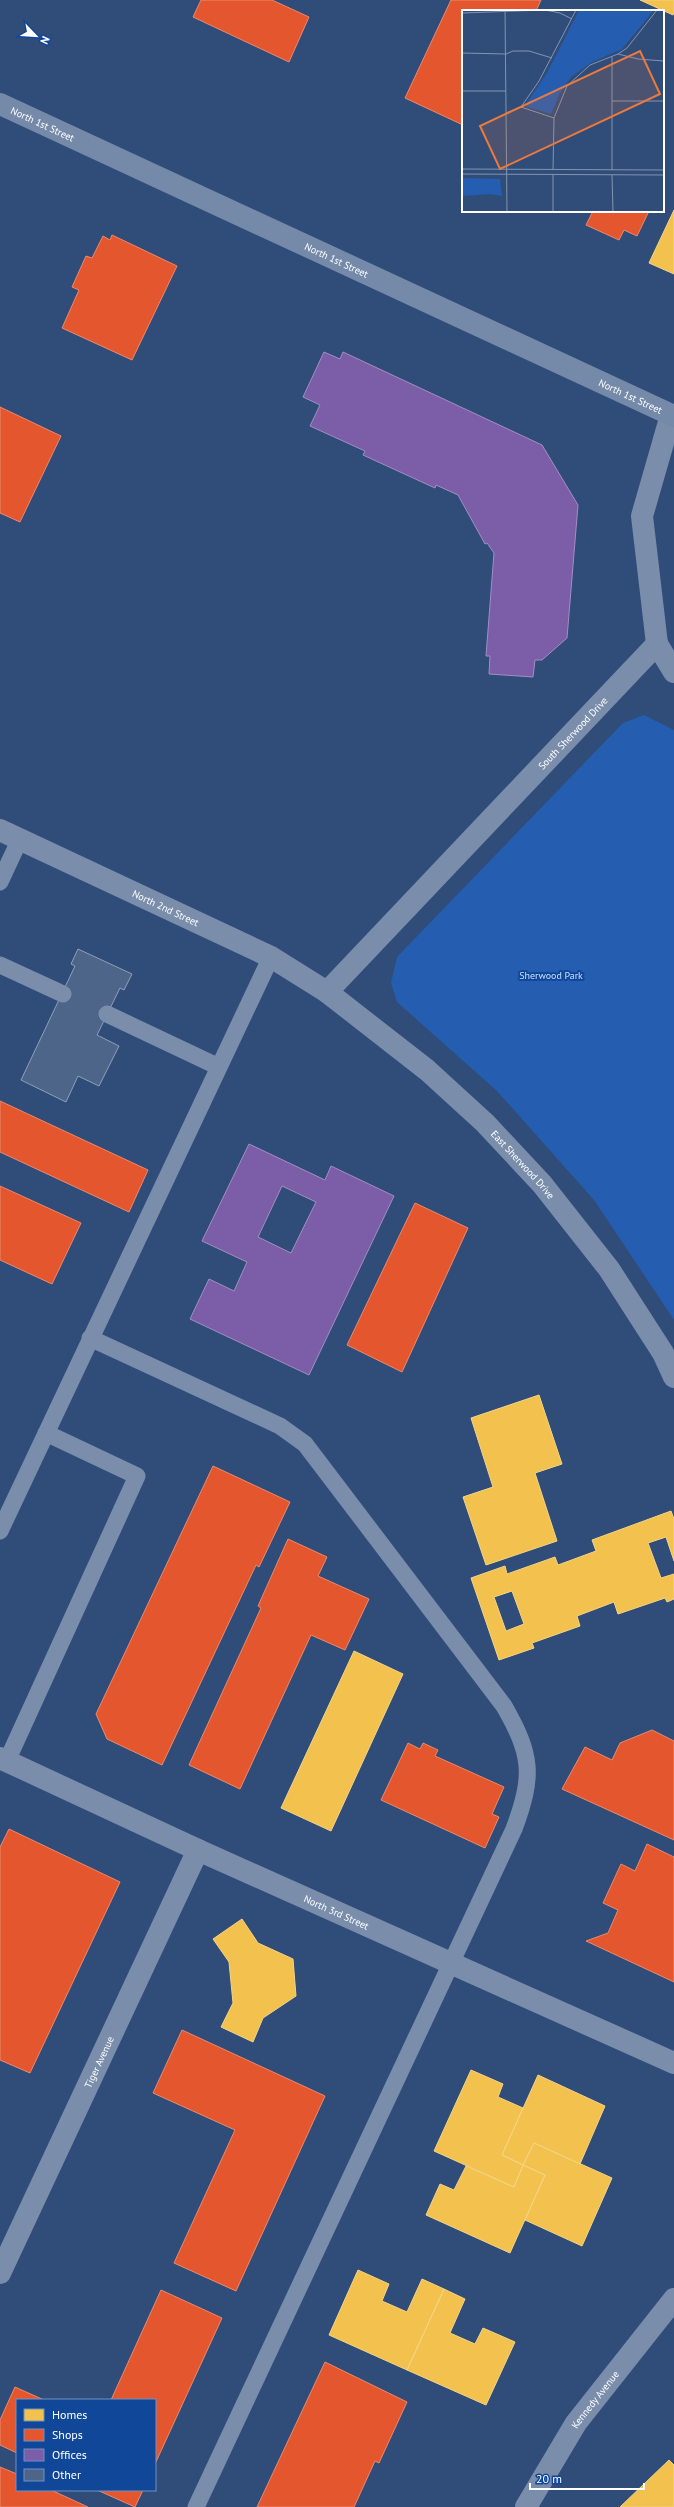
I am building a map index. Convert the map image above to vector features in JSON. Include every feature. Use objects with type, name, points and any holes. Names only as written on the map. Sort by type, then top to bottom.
[{"type":"main road","name":"North 1st Street","points":[[0,104],[672,415]]},
{"type":"street","points":[[672,415],[642,516],[657,644],[674,672]]},
{"type":"street","name":"South Sherwood Drive","points":[[327,992],[657,644]]},
{"type":"street","name":"North 2nd Street","points":[[0,830],[271,958],[327,992]]},
{"type":"street","name":"East Sherwood Drive","points":[[327,992],[427,1070],[485,1123],[542,1184],[609,1270],[664,1353],[674,1377]]},
{"type":"street","name":"North 3rd Street","points":[[3,1760],[198,1850],[674,2063]]},
{"type":"street","name":"Tiger Avenue","points":[[0,2273],[198,1850]]},
{"type":"street","name":"Kennedy Avenue","points":[[526,2507],[576,2423],[674,2299]]},
{"type":"lane","points":[[0,882],[20,839]]},
{"type":"lane","points":[[0,1531],[271,958]]},
{"type":"lane","points":[[0,965],[62,994]]},
{"type":"lane","points":[[107,1014],[219,1067]]},
{"type":"lane","points":[[90,1338],[280,1426],[305,1444],[504,1706],[520,1735],[527,1756],[529,1780],[514,1828],[452,1964],[196,2507]]},
{"type":"lane","points":[[3,1760],[137,1476],[46,1433]]},
{"type":"green space","name":"Sherwood Park","points":[[644,715],[674,730],[674,1320],[594,1200],[497,1091],[397,1002],[391,983],[397,957],[623,723]]},
{"type":"building: Homes","points":[[640,0],[674,0],[673,15]]},
{"type":"building: Homes","points":[[674,210],[674,274],[649,263]]},
{"type":"building: Homes","points":[[539,1395],[562,1464],[535,1473],[557,1541],[486,1565],[463,1497],[493,1487],[471,1418]]},
{"type":"building: Homes","points":[[671,1511],[674,1519],[674,1561],[666,1537],[648,1543],[661,1578],[674,1574],[674,1599],[667,1602],[665,1598],[618,1614],[614,1602],[577,1616],[580,1626],[532,1643],[534,1648],[499,1660],[471,1578],[505,1566],[507,1574],[555,1557],[558,1565],[596,1551],[592,1540]],"holes":[[[512,1591],[524,1624],[506,1631],[494,1597]]]},
{"type":"building: Homes","points":[[354,1651],[403,1674],[331,1831],[281,1808]]},
{"type":"building: Homes","points":[[242,1919],[258,1943],[293,1959],[296,1996],[263,2018],[253,2042],[221,2027],[233,2003],[229,1962],[213,1939]]},
{"type":"building: Homes","points":[[471,2070],[503,2084],[498,2097],[523,2108],[502,2155],[523,2165],[514,2187],[434,2151]]},
{"type":"building: Homes","points":[[538,2075],[605,2106],[580,2164],[534,2143],[523,2165],[502,2155]]},
{"type":"building: Homes","points":[[534,2143],[612,2178],[582,2246],[525,2220],[545,2175],[523,2165]]},
{"type":"building: Homes","points":[[523,2165],[545,2175],[510,2253],[426,2215],[440,2184],[454,2190],[466,2166],[514,2187]]},
{"type":"building: Homes","points":[[358,2270],[389,2284],[382,2301],[407,2312],[422,2279],[444,2289],[407,2370],[329,2335]]},
{"type":"building: Homes","points":[[444,2289],[465,2299],[450,2333],[475,2344],[483,2328],[515,2342],[486,2405],[407,2370]]},
{"type":"building: Homes","points":[[669,2460],[674,2465],[674,2507],[620,2507]]},
{"type":"building: Shops","points":[[201,0],[272,0],[309,17],[289,62],[193,17]]},
{"type":"building: Shops","points":[[451,0],[541,0],[536,10],[462,10],[462,125],[405,98]]},
{"type":"building: Shops","points":[[592,212],[649,212],[637,236],[624,230],[619,240],[586,225]]},
{"type":"building: Shops","points":[[112,235],[177,266],[132,360],[62,328],[79,290],[72,287],[86,256],[92,258],[103,236],[110,240]]},
{"type":"building: Shops","points":[[0,407],[61,436],[20,522],[0,513]]},
{"type":"building: Shops","points":[[0,1101],[148,1170],[129,1212],[0,1152]]},
{"type":"building: Shops","points":[[0,1186],[81,1223],[52,1284],[0,1260]]},
{"type":"building: Shops","points":[[415,1203],[468,1228],[402,1372],[347,1345]]},
{"type":"building: Shops","points":[[213,1466],[290,1502],[259,1567],[256,1565],[162,1765],[107,1739],[96,1714]]},
{"type":"building: Shops","points":[[288,1539],[327,1557],[318,1576],[369,1599],[345,1650],[311,1635],[240,1789],[189,1765],[261,1608],[258,1606]]},
{"type":"building: Shops","points":[[652,1730],[674,1741],[674,1840],[562,1789],[585,1747],[612,1760],[620,1743]]},
{"type":"building: Shops","points":[[408,1743],[420,1749],[423,1743],[438,1750],[435,1756],[504,1787],[492,1814],[499,1817],[485,1848],[381,1800]]},
{"type":"building: Shops","points":[[9,1829],[120,1882],[30,2073],[0,2060],[0,1847]]},
{"type":"building: Shops","points":[[647,1844],[674,1857],[674,1982],[586,1941],[608,1933],[618,1910],[603,1903],[621,1864],[635,1871]]},
{"type":"building: Shops","points":[[182,2030],[325,2096],[236,2291],[174,2263],[235,2130],[153,2093]]},
{"type":"building: Shops","points":[[161,2290],[222,2318],[156,2462],[156,2399],[111,2399]]},
{"type":"building: Shops","points":[[325,2362],[407,2402],[379,2463],[375,2461],[354,2507],[257,2507]]},
{"type":"building: Shops","points":[[15,2387],[42,2399],[16,2399],[16,2453],[0,2445],[0,2420]]},
{"type":"building: Shops","points":[[0,2467],[16,2474],[16,2491],[53,2491],[88,2507],[0,2507]]},
{"type":"building: Shops","points":[[99,2491],[143,2491],[135,2507]]},
{"type":"building: Offices","points":[[324,352],[340,359],[343,352],[542,445],[578,505],[567,638],[542,660],[535,660],[533,677],[489,674],[490,656],[486,656],[494,553],[487,543],[485,544],[458,495],[436,485],[435,488],[363,455],[365,451],[310,426],[320,405],[303,397]]},
{"type":"building: Offices","points":[[249,1144],[325,1180],[331,1166],[394,1196],[309,1375],[190,1319],[209,1279],[234,1291],[247,1262],[202,1241]],"holes":[[[282,1186],[316,1202],[291,1253],[258,1237]]]},
{"type":"building: Other","points":[[78,949],[132,974],[124,990],[120,988],[97,1035],[119,1046],[99,1086],[78,1076],[66,1102],[21,1080],[75,966],[71,964]]}]
